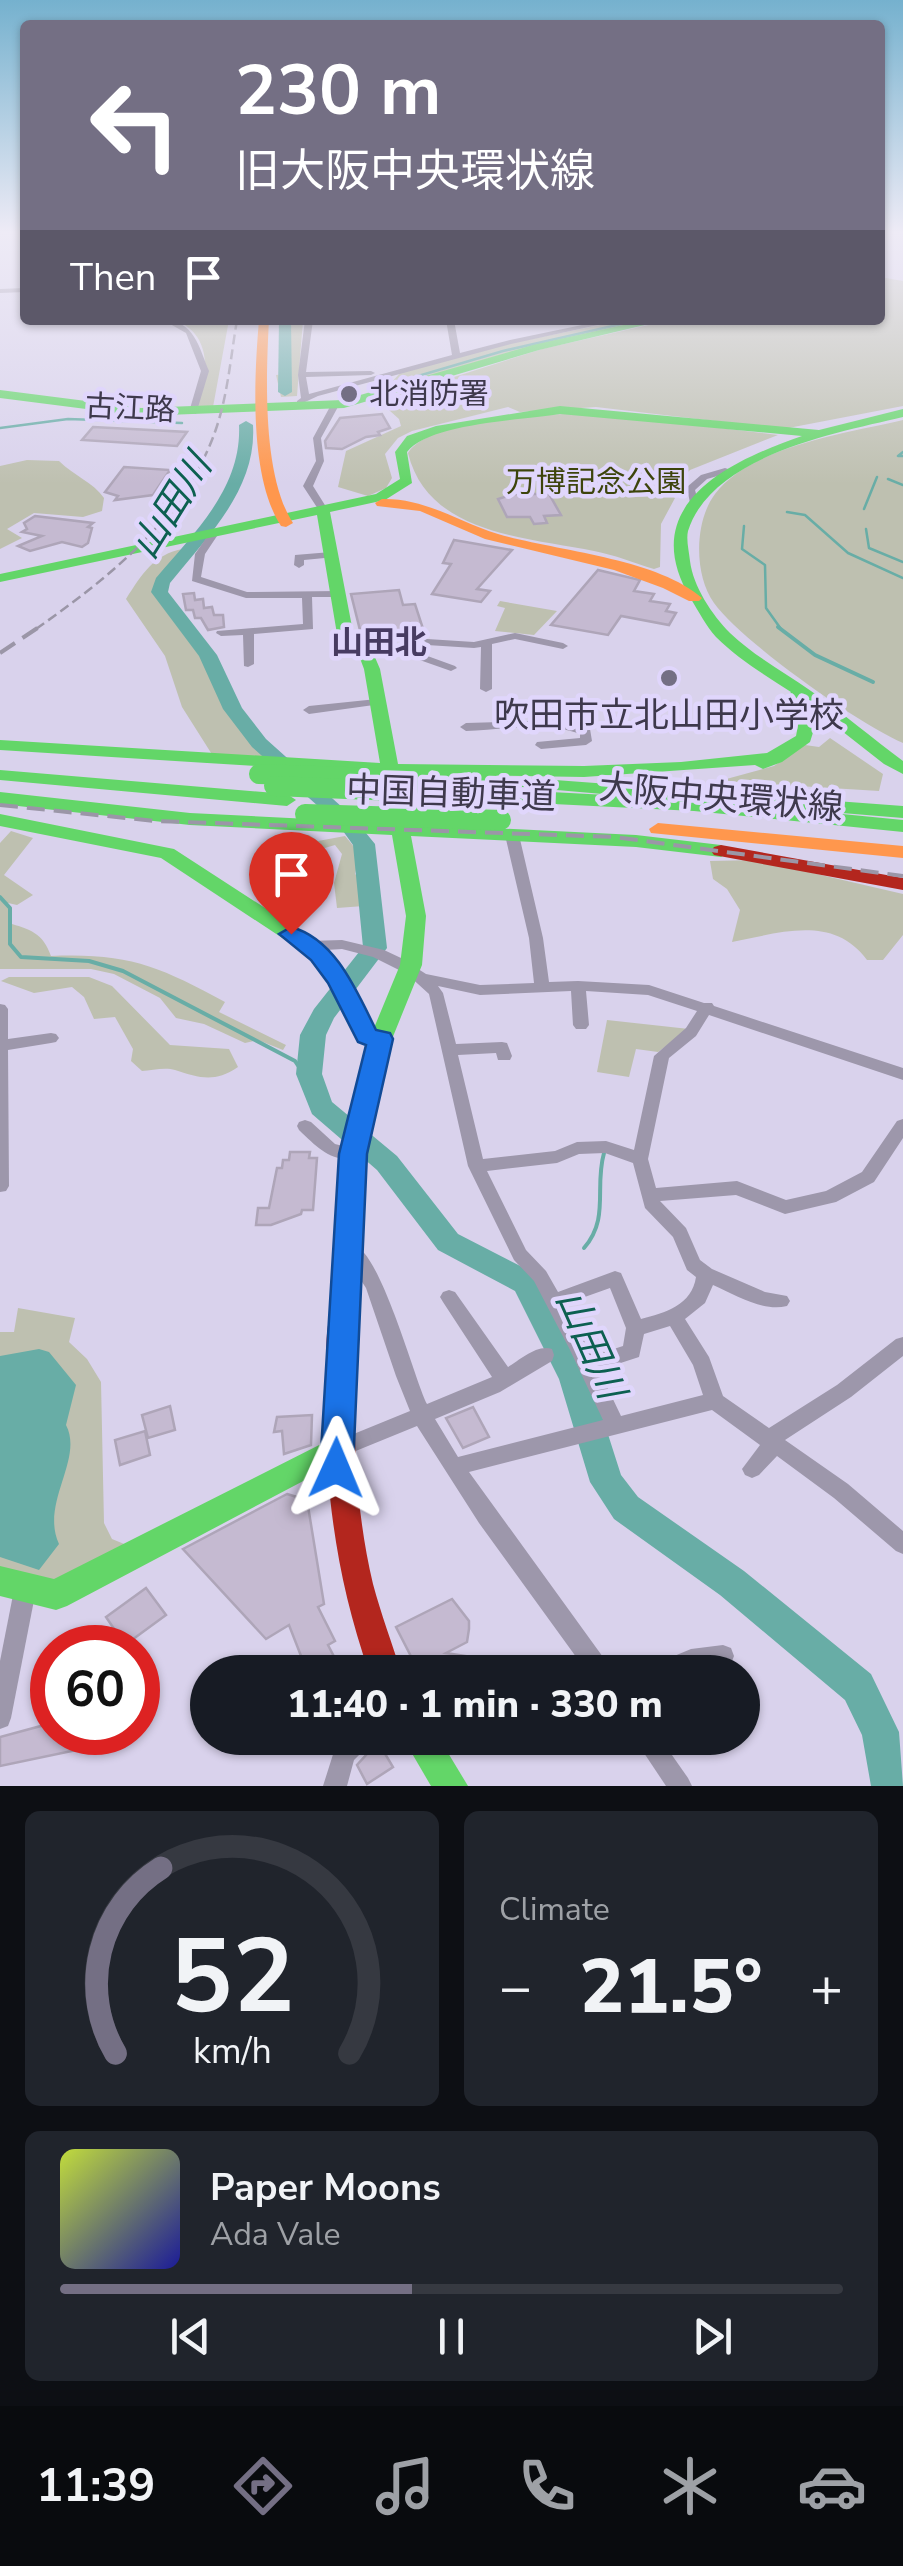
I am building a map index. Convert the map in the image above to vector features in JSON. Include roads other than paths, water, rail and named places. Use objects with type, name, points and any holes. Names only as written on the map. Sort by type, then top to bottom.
[{"type":"main road","points":[[263,325],[258,362],[285,520]]},
{"type":"main road","points":[[266,408],[271,325]]},
{"type":"main road","name":"古江路","points":[[0,394],[112,410],[193,412],[303,402],[335,405],[391,394],[537,347],[638,325]]},
{"type":"main road","points":[[323,512],[397,489],[408,475],[401,452],[419,436],[525,414],[586,410],[730,429],[814,433]]},
{"type":"main road","points":[[903,414],[814,433],[760,452],[725,471],[693,502],[680,526],[678,549],[682,575],[694,598],[724,636],[903,766]]},
{"type":"main road","points":[[0,581],[391,501],[422,502],[493,537],[613,558],[664,578],[694,598]]},
{"type":"main road","points":[[323,512],[346,636],[365,651],[377,702],[389,830],[416,916],[418,973],[380,1039],[358,1120],[335,1450],[348,1570],[379,1655]]},
{"type":"main road","points":[[517,782],[707,778],[742,773],[776,758],[809,731],[811,716],[793,688]]},
{"type":"main road","name":"大阪中央環状線","points":[[0,747],[283,794],[498,808],[546,822],[764,837],[903,852]]},
{"type":"main road","points":[[283,794],[304,763],[544,769],[776,758]]},
{"type":"main road","name":"中国自動車道","points":[[0,762],[283,794]]},
{"type":"main road","name":"中国自動車道","points":[[0,775],[735,820],[903,838]]},
{"type":"main road","name":"大阪中央環状線","points":[[498,808],[517,782],[752,797],[903,812]]},
{"type":"main road","name":"大阪中央環状線","points":[[0,788],[148,805],[283,794]]},
{"type":"main road","points":[[0,798],[164,816],[283,794],[389,830],[498,808],[674,845],[903,884]]},
{"type":"main road","name":"中国自動車道","points":[[498,808],[694,806],[903,826]]},
{"type":"main road","points":[[0,820],[167,853],[309,946],[345,989],[367,1036],[380,1039]]},
{"type":"main road","points":[[546,822],[903,868]]},
{"type":"main road","points":[[0,1581],[56,1594],[335,1450]]},
{"type":"main road","points":[[431,1755],[451,1786]]},
{"type":"street","points":[[176,325],[190,332],[205,371],[193,412]]},
{"type":"street","points":[[308,325],[303,402],[456,355],[594,325]]},
{"type":"street","points":[[451,325],[456,355]]},
{"type":"street","points":[[302,375],[380,376]]},
{"type":"street","points":[[323,512],[308,486],[320,461],[317,438],[335,405]]},
{"type":"street","points":[[202,538],[196,580],[246,595],[338,594]]},
{"type":"street","points":[[299,565],[298,557],[331,555]]},
{"type":"street","points":[[221,633],[309,627],[307,594]]},
{"type":"street","points":[[248,631],[248,664]]},
{"type":"street","points":[[365,651],[404,644],[486,642],[515,636],[564,646]]},
{"type":"street","points":[[486,642],[486,690]]},
{"type":"street","points":[[404,644],[418,656],[451,668]]},
{"type":"street","points":[[309,710],[377,702]]},
{"type":"street","points":[[472,724],[529,727],[562,722],[576,724],[586,732],[586,741],[576,744],[541,744]]},
{"type":"street","points":[[529,727],[541,744],[544,769]]},
{"type":"street","points":[[498,808],[536,938],[542,987]]},
{"type":"street","points":[[309,946],[330,943],[384,957],[418,973],[475,990],[578,986],[649,990],[903,1076],[903,1086]]},
{"type":"street","points":[[418,973],[438,996],[476,1166],[520,1255],[540,1276],[588,1365],[615,1424]]},
{"type":"street","points":[[578,986],[581,1025]]},
{"type":"street","points":[[707,1007],[691,1032],[662,1056],[640,1158],[651,1203],[680,1233],[693,1265],[764,1300],[780,1301]]},
{"type":"street","points":[[0,1008],[0,1186]]},
{"type":"street","points":[[0,1046],[51,1038]]},
{"type":"street","points":[[450,1050],[502,1047],[504,1056]]},
{"type":"street","points":[[656,1195],[737,1188],[785,1207],[830,1197],[868,1177],[903,1125]]},
{"type":"street","points":[[305,1126],[330,1149],[353,1154]]},
{"type":"street","points":[[476,1166],[557,1157],[577,1148],[606,1147],[640,1158]]},
{"type":"street","points":[[348,1247],[374,1278],[393,1349],[422,1414],[454,1467],[588,1655]]},
{"type":"street","points":[[635,1328],[675,1318],[690,1307],[706,1284],[706,1274]]},
{"type":"street","points":[[553,1301],[615,1278],[635,1328],[632,1351],[588,1365]]},
{"type":"street","points":[[449,1296],[504,1378]]},
{"type":"street","points":[[675,1318],[702,1364],[716,1402],[842,1491],[903,1544]]},
{"type":"street","points":[[752,1469],[771,1442],[903,1345]]},
{"type":"street","points":[[335,1450],[504,1378],[546,1355]]},
{"type":"street","points":[[454,1467],[716,1402]]},
{"type":"street","points":[[0,1718],[26,1590]]},
{"type":"street","points":[[335,1786],[343,1755]]},
{"type":"street","points":[[658,1755],[680,1786]]},
{"type":"waterway","name":"山田川","points":[[285,325],[285,392]]},
{"type":"waterway","points":[[391,384],[503,351],[617,325]]},
{"type":"waterway","points":[[0,428],[68,419],[182,423]]},
{"type":"waterway","name":"山田川","points":[[246,425],[247,446],[233,488],[162,582],[159,592],[208,655],[233,709],[259,743],[345,820],[364,844],[375,948],[323,1015],[313,1035],[309,1074],[321,1107],[387,1163],[448,1242],[526,1283],[574,1378],[607,1482],[626,1508],[732,1583],[858,1687],[880,1732],[890,1786]]},
{"type":"waterway","points":[[903,452],[898,456],[903,456]]},
{"type":"waterway","points":[[864,509],[877,477]]},
{"type":"waterway","points":[[888,479],[903,485]]},
{"type":"waterway","points":[[787,512],[805,515],[848,553],[903,578]]},
{"type":"waterway","points":[[744,526],[742,549],[765,565],[766,608],[781,629]]},
{"type":"waterway","points":[[866,529],[869,548],[903,562]]},
{"type":"waterway","points":[[778,627],[815,655],[873,682]]},
{"type":"waterway","points":[[0,897],[10,908],[10,944],[21,957],[89,961],[123,971],[295,1061],[311,1085]]},
{"type":"waterway","points":[[584,1248],[597,1225],[604,1153]]},
{"type":"railway","points":[[36,629],[118,565],[166,516],[187,488],[217,426],[236,325]]},
{"type":"railway","points":[[0,653],[36,629]]},
{"type":"railway","points":[[0,805],[155,821],[615,837],[903,876]]},
{"type":"place","name":"北消防署","points":[[349,394]]},
{"type":"place","name":"吹田市立北山田小学校","points":[[669,678]]},
{"type":"district","name":"山田北","points":[[379,642]]},
{"type":"park label","name":"万博記念公園","points":[[596,482]]}]
